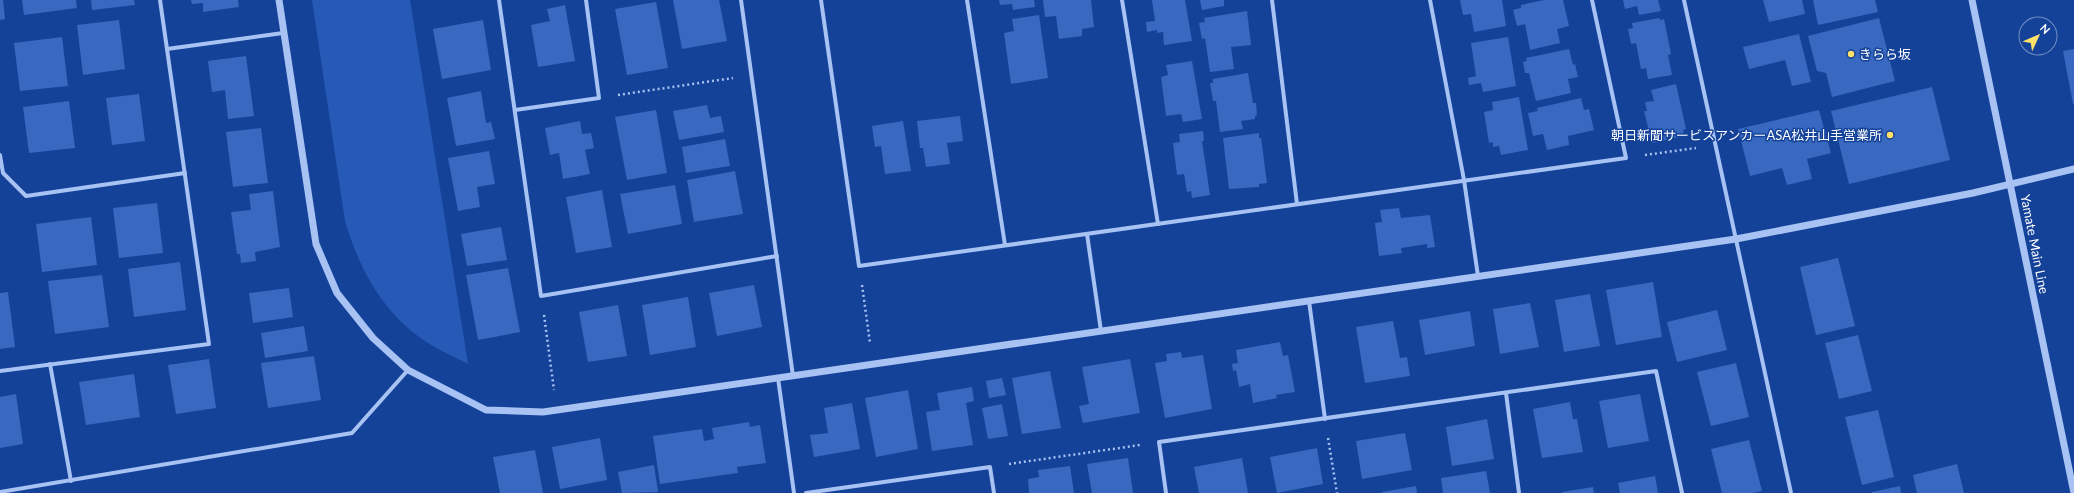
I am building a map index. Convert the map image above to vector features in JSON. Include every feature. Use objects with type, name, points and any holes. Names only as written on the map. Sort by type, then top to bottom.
[{"type":"street","points":[[0,371],[209,344],[160,0]]},
{"type":"street","points":[[279,0],[316,244],[337,293],[373,338],[408,370],[486,410],[543,412],[1736,239],[2010,185],[2074,169]]},
{"type":"street","points":[[499,0],[541,296],[777,256]]},
{"type":"street","points":[[515,110],[599,98],[586,0]]},
{"type":"street","points":[[741,0],[793,376]]},
{"type":"street","points":[[821,0],[859,266],[1626,158],[1592,0]]},
{"type":"street","points":[[967,0],[1005,246]]},
{"type":"street","points":[[1122,0],[1158,224]]},
{"type":"street","points":[[1272,0],[1297,204]]},
{"type":"street","points":[[1430,0],[1464,180],[1478,276]]},
{"type":"street","points":[[1684,0],[1791,493]]},
{"type":"street","name":"Yamate Main Line","points":[[1972,0],[2074,493]]},
{"type":"street","points":[[167,49],[283,33]]},
{"type":"street","points":[[0,155],[3,173],[26,196],[185,173]]},
{"type":"street","points":[[1087,234],[1101,331]]},
{"type":"street","points":[[1309,300],[1325,419]]},
{"type":"street","points":[[50,364],[71,481]]},
{"type":"street","points":[[0,492],[352,433],[408,370]]},
{"type":"street","points":[[1166,493],[1159,442],[1656,371],[1682,493]]},
{"type":"street","points":[[778,378],[794,493]]},
{"type":"street","points":[[1506,393],[1519,493]]},
{"type":"street","points":[[806,493],[990,467],[994,493]]},
{"type":"path","points":[[599,98],[752,75]]},
{"type":"path","points":[[1626,158],[1716,145]]},
{"type":"path","points":[[859,266],[873,364]]},
{"type":"path","points":[[541,296],[557,410]]},
{"type":"path","points":[[1325,419],[1337,493]]},
{"type":"path","points":[[990,467],[1159,442]]},
{"type":"shaded area","points":[[312,0],[410,0],[468,364],[427,343],[407,328],[383,301],[373,287],[357,255],[345,221]]},
{"type":"building","points":[[0,0],[3,0],[5,19],[0,20]]},
{"type":"building","points":[[22,0],[76,0],[77,8],[24,15]]},
{"type":"building","points":[[91,0],[134,0],[135,5],[92,10]]},
{"type":"building","points":[[191,0],[238,0],[239,7],[203,12],[203,3],[192,4]]},
{"type":"building","points":[[673,0],[719,0],[727,41],[682,49]]},
{"type":"building","points":[[999,0],[1034,0],[1035,7],[1013,10],[1012,4],[1000,5]]},
{"type":"building","points":[[1043,0],[1091,0],[1094,27],[1082,29],[1082,36],[1059,39],[1056,16],[1045,17]]},
{"type":"building","points":[[1152,0],[1185,0],[1192,41],[1164,45],[1163,32],[1157,33],[1157,30],[1147,32],[1146,22],[1155,21]]},
{"type":"building","points":[[1200,0],[1224,0],[1224,6],[1202,10]]},
{"type":"building","points":[[1460,0],[1502,0],[1506,26],[1474,32],[1471,14],[1463,15]]},
{"type":"building","points":[[1544,0],[1563,0],[1569,26],[1557,29],[1560,43],[1530,50],[1525,24],[1517,26],[1513,10],[1521,8],[1521,5]]},
{"type":"building","points":[[1623,0],[1658,0],[1661,11],[1639,15],[1637,6],[1625,9]]},
{"type":"building","points":[[1763,0],[1802,0],[1805,14],[1769,22]]},
{"type":"building","points":[[1813,0],[1875,0],[1878,12],[1818,25]]},
{"type":"building","points":[[656,2],[668,68],[627,75],[615,9]]},
{"type":"building","points":[[565,5],[575,61],[538,67],[531,25],[550,21],[547,9]]},
{"type":"building","points":[[1247,11],[1251,45],[1231,47],[1234,69],[1210,72],[1205,38],[1202,39],[1199,23],[1205,22],[1204,18]]},
{"type":"building","points":[[1039,15],[1048,78],[1011,84],[1004,33],[1014,31],[1012,19]]},
{"type":"building","points":[[1659,18],[1660,20],[1664,19],[1671,54],[1668,55],[1672,75],[1648,79],[1646,68],[1641,69],[1636,43],[1631,44],[1628,29],[1633,28],[1632,23]]},
{"type":"building","name":"きらら坂","points":[[1879,18],[1895,81],[1832,97],[1826,73],[1817,71],[1808,36]]},
{"type":"building","points":[[119,20],[125,69],[83,75],[77,25]]},
{"type":"building","points":[[483,20],[491,70],[442,79],[433,29]]},
{"type":"building","points":[[1799,34],[1811,82],[1792,86],[1785,60],[1749,69],[1743,47]]},
{"type":"building","points":[[62,37],[68,86],[20,91],[14,43]]},
{"type":"building","points":[[1508,37],[1516,86],[1483,92],[1481,83],[1469,85],[1468,78],[1476,76],[1471,43]]},
{"type":"building","points":[[1569,49],[1578,77],[1568,79],[1571,93],[1536,101],[1529,73],[1525,73],[1523,62],[1527,61],[1526,58]]},
{"type":"building","points":[[2074,49],[2074,104],[2073,104],[2063,51]]},
{"type":"building","points":[[246,56],[254,116],[228,119],[225,90],[212,92],[208,61]]},
{"type":"building","points":[[1192,61],[1202,119],[1183,122],[1181,114],[1166,116],[1161,77],[1168,75],[1166,65]]},
{"type":"building","points":[[1248,73],[1253,103],[1256,103],[1257,115],[1255,116],[1255,119],[1241,121],[1243,129],[1220,132],[1216,101],[1213,101],[1210,83],[1213,83],[1213,79]]},
{"type":"building","points":[[1676,84],[1686,129],[1683,130],[1684,136],[1652,143],[1644,111],[1647,111],[1645,102],[1654,101],[1651,90]]},
{"type":"building","name":"朝日新聞サービスアンカーASA松井山手営業所","points":[[1932,87],[1950,160],[1849,184],[1831,111]]},
{"type":"building","points":[[481,91],[486,123],[491,122],[495,139],[456,146],[447,98]]},
{"type":"building","points":[[139,94],[145,141],[112,145],[106,98]]},
{"type":"building","points":[[1519,97],[1528,150],[1501,155],[1499,146],[1493,147],[1493,142],[1489,143],[1484,112],[1493,110],[1492,102]]},
{"type":"building","points":[[1581,98],[1584,110],[1589,109],[1594,130],[1568,136],[1569,145],[1547,150],[1543,134],[1533,136],[1528,113],[1538,111],[1537,108]]},
{"type":"building","points":[[69,101],[75,148],[29,153],[23,107]]},
{"type":"building","points":[[707,105],[710,118],[721,116],[724,132],[679,140],[673,111]]},
{"type":"building","points":[[656,110],[667,173],[627,180],[615,117]]},
{"type":"building","points":[[1819,110],[1831,153],[1807,159],[1812,179],[1787,185],[1782,168],[1750,176],[1738,129]]},
{"type":"building","points":[[960,116],[963,141],[947,143],[950,164],[926,167],[923,148],[920,148],[917,121]]},
{"type":"building","points":[[580,121],[582,134],[591,133],[594,148],[585,150],[590,174],[563,179],[559,153],[550,155],[545,128]]},
{"type":"building","points":[[903,121],[911,171],[885,174],[881,146],[875,147],[872,126]]},
{"type":"building","points":[[261,128],[268,183],[233,187],[226,132]]},
{"type":"building","points":[[1203,131],[1204,141],[1202,141],[1210,195],[1192,198],[1191,191],[1187,192],[1184,174],[1177,175],[1173,143],[1180,142],[1179,134]]},
{"type":"building","points":[[1259,133],[1267,183],[1259,184],[1259,187],[1229,189],[1223,138]]},
{"type":"building","points":[[725,139],[730,166],[686,173],[682,147]]},
{"type":"building","points":[[489,151],[495,184],[477,187],[480,207],[458,211],[448,158]]},
{"type":"building","points":[[735,171],[743,214],[694,222],[687,180]]},
{"type":"building","points":[[675,185],[682,224],[628,234],[620,194]]},
{"type":"building","points":[[602,190],[612,247],[576,253],[566,197]]},
{"type":"building","points":[[273,191],[280,247],[255,252],[256,261],[241,263],[240,254],[237,254],[231,212],[251,210],[249,194]]},
{"type":"building","points":[[157,203],[163,253],[119,258],[113,208]]},
{"type":"building","points":[[1399,208],[1401,218],[1430,215],[1435,247],[1427,248],[1427,244],[1401,248],[1402,253],[1379,256],[1375,223],[1382,222],[1380,210]]},
{"type":"building","points":[[91,217],[97,265],[42,272],[36,224]]},
{"type":"building","points":[[501,227],[507,260],[467,266],[461,234]]},
{"type":"building","points":[[1838,258],[1855,326],[1816,335],[1800,267]]},
{"type":"building","points":[[180,262],[186,310],[134,317],[128,269]]},
{"type":"building","points":[[508,268],[520,332],[478,340],[466,275]]},
{"type":"building","points":[[102,275],[109,327],[55,334],[48,281]]},
{"type":"building","points":[[1653,282],[1662,337],[1616,345],[1606,290]]},
{"type":"building","points":[[754,285],[762,327],[717,336],[709,293]]},
{"type":"building","points":[[289,288],[293,317],[253,323],[249,293]]},
{"type":"building","points":[[8,292],[15,347],[0,349],[0,293]]},
{"type":"building","points":[[1590,294],[1600,346],[1564,352],[1555,300]]},
{"type":"building","points":[[688,297],[696,347],[650,355],[642,305]]},
{"type":"building","points":[[1530,303],[1539,347],[1500,354],[1493,309]]},
{"type":"building","points":[[618,305],[627,356],[588,362],[579,312]]},
{"type":"building","points":[[1717,310],[1727,350],[1677,362],[1667,322]]},
{"type":"building","points":[[1470,311],[1475,346],[1425,355],[1419,320]]},
{"type":"building","points":[[1393,321],[1400,358],[1407,357],[1410,376],[1365,383],[1356,327]]},
{"type":"building","points":[[304,326],[308,351],[265,358],[261,333]]},
{"type":"building","points":[[1858,335],[1872,391],[1839,399],[1825,343]]},
{"type":"building","points":[[1280,342],[1283,356],[1288,355],[1295,392],[1276,395],[1277,398],[1253,403],[1250,384],[1239,387],[1236,370],[1233,371],[1232,364],[1238,363],[1236,350]]},
{"type":"building","points":[[1181,352],[1182,358],[1203,355],[1212,409],[1165,418],[1155,363],[1167,361],[1166,354]]},
{"type":"building","points":[[314,356],[321,400],[268,408],[261,363]]},
{"type":"building","points":[[209,359],[216,408],[176,414],[168,365]]},
{"type":"building","points":[[1130,359],[1140,413],[1083,423],[1079,406],[1089,404],[1082,367]]},
{"type":"building","points":[[1736,363],[1749,417],[1711,426],[1697,372]]},
{"type":"building","points":[[1050,371],[1061,428],[1022,434],[1012,378]]},
{"type":"building","points":[[134,374],[140,417],[86,425],[79,382]]},
{"type":"building","points":[[1002,378],[1006,395],[989,398],[986,381]]},
{"type":"building","points":[[972,387],[974,401],[966,403],[973,445],[932,451],[926,412],[940,410],[937,393]]},
{"type":"building","points":[[908,390],[918,449],[876,457],[865,398]]},
{"type":"building","points":[[16,394],[23,444],[0,448],[0,397]]},
{"type":"building","points":[[1640,394],[1649,441],[1608,448],[1599,401]]},
{"type":"building","points":[[1570,402],[1573,419],[1577,419],[1583,452],[1542,458],[1533,409]]},
{"type":"building","points":[[852,403],[860,449],[814,457],[810,435],[828,433],[824,408]]},
{"type":"building","points":[[1002,404],[1008,436],[988,439],[982,408]]},
{"type":"building","points":[[1878,410],[1894,477],[1862,485],[1845,417]]},
{"type":"building","points":[[1487,419],[1494,459],[1452,466],[1446,427]]},
{"type":"building","points":[[749,422],[750,427],[760,425],[766,463],[737,467],[738,473],[660,484],[653,436],[702,429],[704,441],[714,439],[712,428]]},
{"type":"building","points":[[1405,433],[1412,470],[1362,479],[1356,441]]},
{"type":"building","points":[[600,438],[607,480],[560,489],[552,447]]},
{"type":"building","points":[[1749,440],[1762,491],[1753,493],[1722,493],[1711,449]]},
{"type":"building","points":[[1317,448],[1323,484],[1277,493],[1270,457]]},
{"type":"building","points":[[535,450],[543,493],[500,493],[493,457]]},
{"type":"building","points":[[1128,458],[1133,493],[1092,493],[1087,464]]},
{"type":"building","points":[[1242,458],[1248,493],[1199,493],[1194,467]]},
{"type":"building","points":[[1957,464],[1964,493],[1917,493],[1913,475]]},
{"type":"building","points":[[654,465],[658,492],[622,493],[618,472]]},
{"type":"building","points":[[1070,466],[1074,493],[1029,493],[1028,479],[1039,477],[1038,470]]},
{"type":"building","points":[[1486,471],[1490,493],[1443,493],[1441,478]]},
{"type":"building","points":[[1655,476],[1658,493],[1620,493],[1618,483]]},
{"type":"building","points":[[1416,486],[1417,493],[1382,493],[1382,492]]},
{"type":"building","points":[[1900,486],[1901,493],[1872,493],[1872,492]]},
{"type":"building","points":[[1593,487],[1594,493],[1562,493],[1562,492]]},
{"type":"place","name":"きらら坂","points":[[1851,54]]},
{"type":"place","name":"朝日新聞サービスアンカーASA松井山手営業所","points":[[1890,135]]}]
